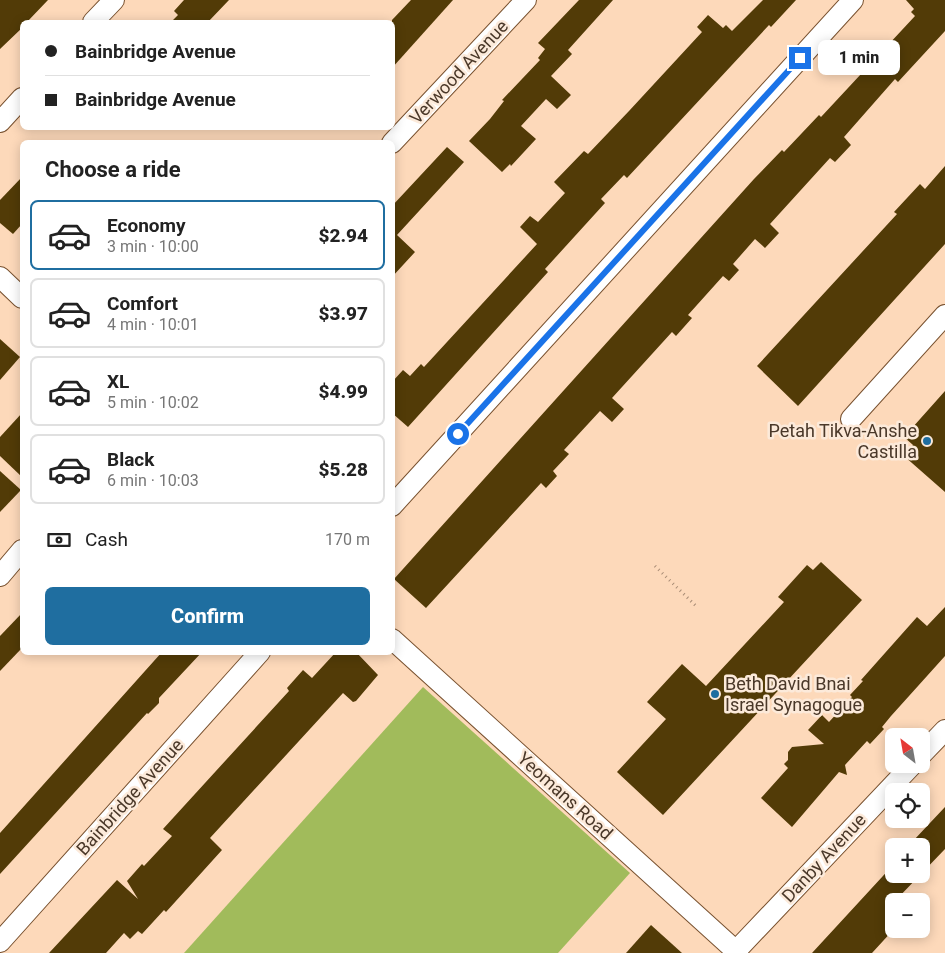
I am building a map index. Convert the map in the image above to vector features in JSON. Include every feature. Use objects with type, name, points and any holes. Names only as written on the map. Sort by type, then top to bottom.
[{"type":"street","points":[[95,20],[114,0]]},
{"type":"street","name":"Verwood Avenue","points":[[395,140],[526,0]]},
{"type":"street","points":[[395,503],[853,0]]},
{"type":"street","points":[[0,122],[20,100]]},
{"type":"street","points":[[0,277],[20,296]]},
{"type":"street","points":[[850,419],[945,314]]},
{"type":"street","points":[[0,576],[20,552]]},
{"type":"street","name":"Yeomans Road","points":[[395,642],[736,952]]},
{"type":"street","name":"Bainbridge Avenue","points":[[0,942],[257,655]]},
{"type":"street","points":[[930,746],[945,730]]},
{"type":"street","name":"Danby Avenue","points":[[736,952],[905,773]]},
{"type":"path","points":[[655,566],[696,606]]},
{"type":"green space","points":[[423,687],[630,873],[558,953],[184,953]]},
{"type":"building","points":[[0,0],[48,0],[29,20],[20,20],[20,30],[0,49]]},
{"type":"building","points":[[184,0],[229,0],[210,20],[173,20],[178,15],[174,11]]},
{"type":"building","points":[[411,0],[453,0],[395,65],[395,20],[392,20]]},
{"type":"building","points":[[579,0],[613,0],[568,50],[572,54],[551,76],[571,95],[557,109],[546,99],[521,126],[536,139],[511,166],[510,164],[502,172],[469,141],[490,119],[504,101],[502,100],[540,60],[538,58],[545,49],[538,43]]},
{"type":"building","points":[[763,0],[796,0],[771,27],[769,25],[627,178],[624,175],[601,199],[605,203],[545,269],[548,272],[408,427],[395,416],[395,379],[403,370],[410,376],[421,364],[424,367],[537,244],[520,227],[530,216],[538,222],[565,193],[554,182],[584,151],[588,154],[702,32],[697,27],[708,15],[723,28],[726,25],[732,31]]},
{"type":"building","points":[[906,0],[945,0],[945,31],[898,82],[895,79],[844,137],[851,145],[835,162],[830,158],[770,224],[779,233],[765,248],[755,239],[733,264],[739,270],[729,281],[723,276],[688,315],[692,318],[676,336],[672,332],[612,398],[624,409],[612,422],[600,411],[564,450],[569,454],[553,471],[557,476],[546,488],[541,483],[426,608],[395,578],[754,179],[782,150],[784,152],[819,115],[821,117],[915,16],[911,12],[914,9]]},
{"type":"building","points":[[447,147],[464,162],[397,235],[415,252],[395,274],[395,203]]},
{"type":"building","points":[[945,166],[945,244],[798,406],[757,366],[897,214],[894,212],[920,184],[925,189]]},
{"type":"building","points":[[20,179],[20,226],[13,234],[0,223],[0,200]]},
{"type":"building","points":[[0,339],[20,357],[0,380]]},
{"type":"building","name":"Petah Tikva-Anshe Castilla","points":[[945,391],[945,492],[904,456],[913,445],[904,437]]},
{"type":"building","points":[[20,415],[20,475],[0,456],[0,437]]},
{"type":"building","points":[[0,471],[20,491],[0,512]]},
{"type":"building","name":"Beth David Bnai Israel Synagogue","points":[[821,562],[862,600],[663,815],[617,772],[666,719],[647,702],[682,664],[706,686],[784,602],[778,597],[807,565],[813,570]]},
{"type":"building","points":[[945,607],[945,656],[891,716],[882,727],[884,729],[870,744],[867,741],[845,765],[847,775],[839,772],[792,827],[761,798],[788,768],[784,764],[788,760],[788,752],[792,747],[824,744],[808,730],[822,715],[829,722],[852,697],[850,695],[863,681],[861,680],[917,617],[927,626]]},
{"type":"building","points":[[20,615],[20,650],[0,671],[0,636]]},
{"type":"building","points":[[159,655],[199,655],[159,698],[159,703],[147,713],[0,874],[0,833]]},
{"type":"building","points":[[333,655],[359,655],[378,675],[356,701],[353,702],[343,693],[210,838],[222,850],[166,912],[164,910],[142,934],[138,931],[130,939],[124,933],[106,953],[49,953],[117,880],[138,899],[127,881],[172,836],[163,829],[289,691],[287,688],[303,670],[312,678]]},
{"type":"building","points":[[945,807],[945,849],[930,865],[930,838],[916,838],[925,828],[930,828],[930,823]]},
{"type":"building","points":[[885,874],[885,883],[912,883],[903,893],[885,893],[886,938],[872,953],[812,953]]},
{"type":"building","points":[[651,925],[682,953],[626,953]]},
{"type":"place","name":"Petah Tikva-Anshe Castilla","points":[[927,441]]},
{"type":"place","name":"Beth David Bnai Israel Synagogue","points":[[715,694]]},
{"type":"route","points":[[458,434],[800,58]]}]
